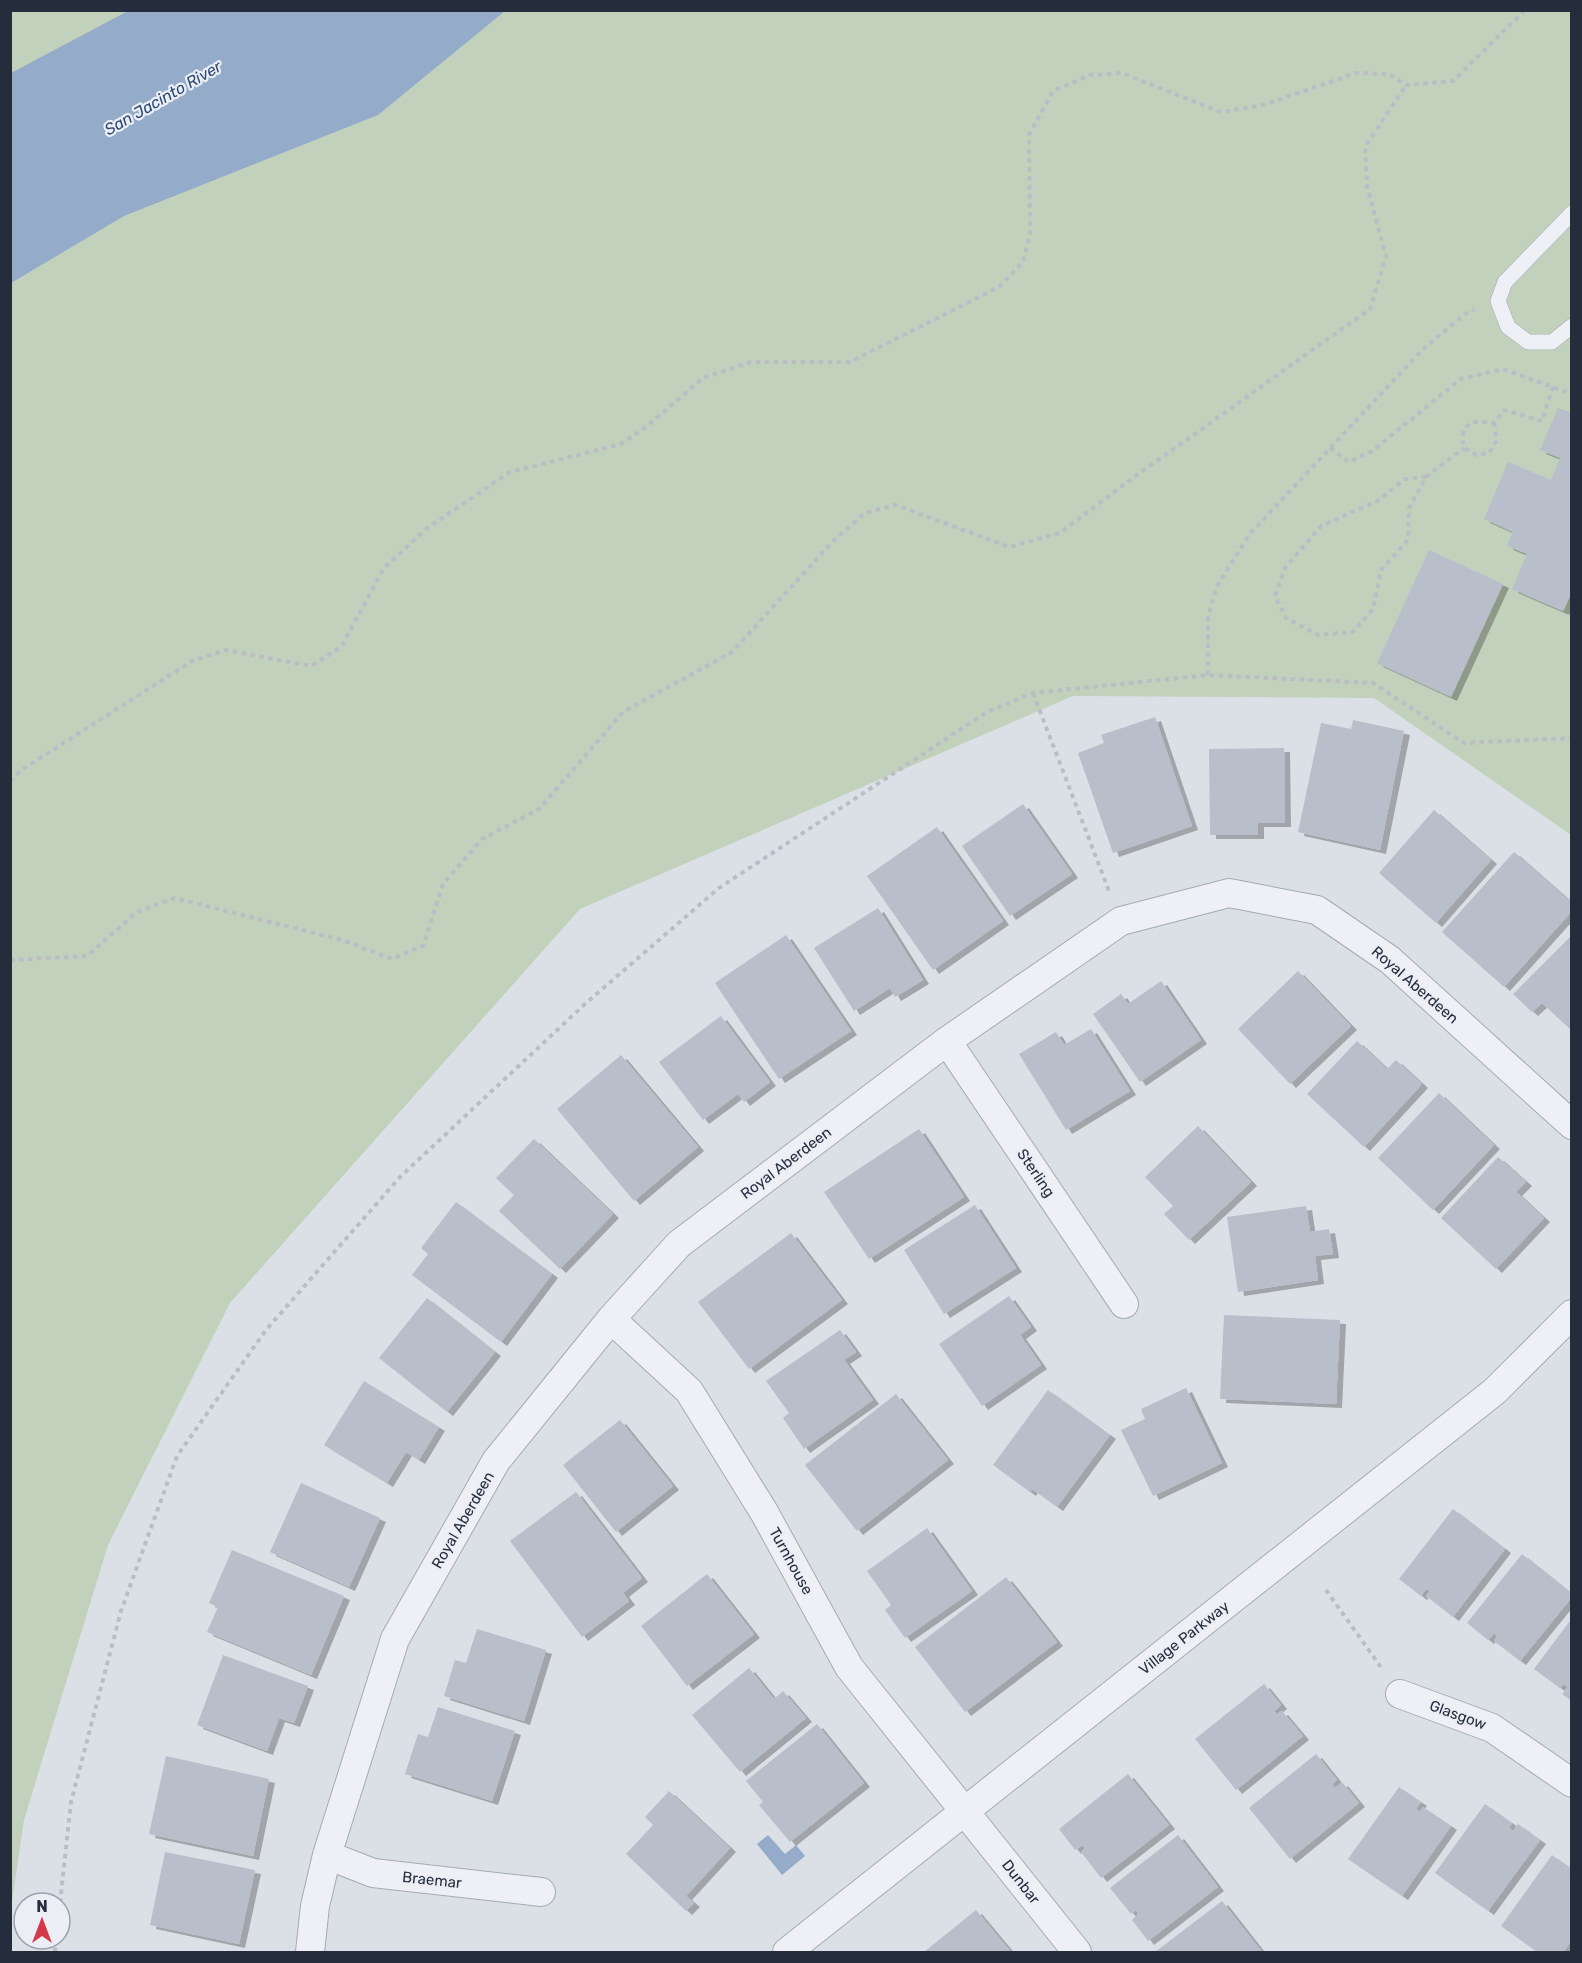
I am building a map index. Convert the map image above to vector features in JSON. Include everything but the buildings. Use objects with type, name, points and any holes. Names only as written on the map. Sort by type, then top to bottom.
[{"type":"street","name":"Royal Aberdeen","points":[[310,1953],[315,1906],[327,1855],[395,1639],[496,1461],[611,1319],[679,1244],[947,1041],[1121,921],[1229,893],[1317,910],[1389,960],[1572,1125]]},
{"type":"street","name":"Sterling","points":[[947,1041],[1124,1304]]},
{"type":"street","name":"Village Parkway","points":[[787,1953],[1496,1391],[1572,1314]]},
{"type":"street","name":"Turnhouse","points":[[611,1319],[689,1391],[764,1512],[849,1667],[963,1812]]},
{"type":"street","name":"Glasgow","points":[[1400,1694],[1492,1728],[1572,1784]]},
{"type":"street","name":"Dunbar","points":[[963,1812],[1077,1953]]},
{"type":"street","name":"Braemar","points":[[327,1855],[373,1873],[541,1892]]},
{"type":"lane","points":[[1572,213],[1504,282],[1498,301],[1508,327],[1528,342],[1552,342],[1572,326]]},
{"type":"path","points":[[10,781],[20,771],[192,661],[226,650],[311,666],[341,647],[384,568],[426,530],[510,472],[621,444],[646,427],[703,378],[751,362],[850,362],[999,287],[1023,262],[1030,234],[1029,135],[1053,91],[1090,75],[1122,74],[1221,112],[1263,105],[1356,74],[1389,74],[1406,86],[1453,81],[1525,10]]},
{"type":"path","points":[[10,960],[87,956],[137,912],[174,898],[342,940],[392,959],[423,946],[442,884],[482,839],[539,809],[623,712],[732,652],[834,540],[866,513],[896,505],[1009,547],[1060,533],[1370,309],[1386,256],[1367,186],[1365,147],[1406,86]]},
{"type":"path","points":[[1208,675],[1208,616],[1217,586],[1249,535],[1423,349],[1465,314],[1498,301]]},
{"type":"path","points":[[1330,448],[1349,462],[1372,451],[1461,379],[1503,369],[1572,394]]},
{"type":"path","points":[[1494,423],[1479,420],[1465,427],[1462,437],[1464,448],[1476,455],[1489,453],[1497,440],[1494,423],[1504,410],[1542,421],[1553,387]]},
{"type":"path","points":[[1426,477],[1405,479],[1377,501],[1321,526],[1285,568],[1275,596],[1286,618],[1318,635],[1353,632],[1373,609],[1381,570],[1408,540],[1409,508],[1426,477],[1464,448]]},
{"type":"path","points":[[61,1891],[71,1802],[121,1611],[177,1456],[266,1330],[400,1177],[585,1004],[719,888],[987,712],[1034,693],[1208,675],[1373,683],[1464,743],[1572,738]]},
{"type":"path","points":[[1034,693],[1121,921]]},
{"type":"path","points":[[1326,1590],[1400,1694]]},
{"type":"green space","points":[[11,11],[1571,11],[1571,835],[1374,698],[1073,696],[580,909],[230,1303],[108,1545],[24,1820],[11,1908]]},
{"type":"water","name":"San Jacinto River","points":[[128,11],[505,11],[378,115],[124,216],[11,283],[11,73]]},
{"type":"water","points":[[768,1835],[785,1854],[796,1845],[805,1856],[782,1875],[757,1844]]}]
